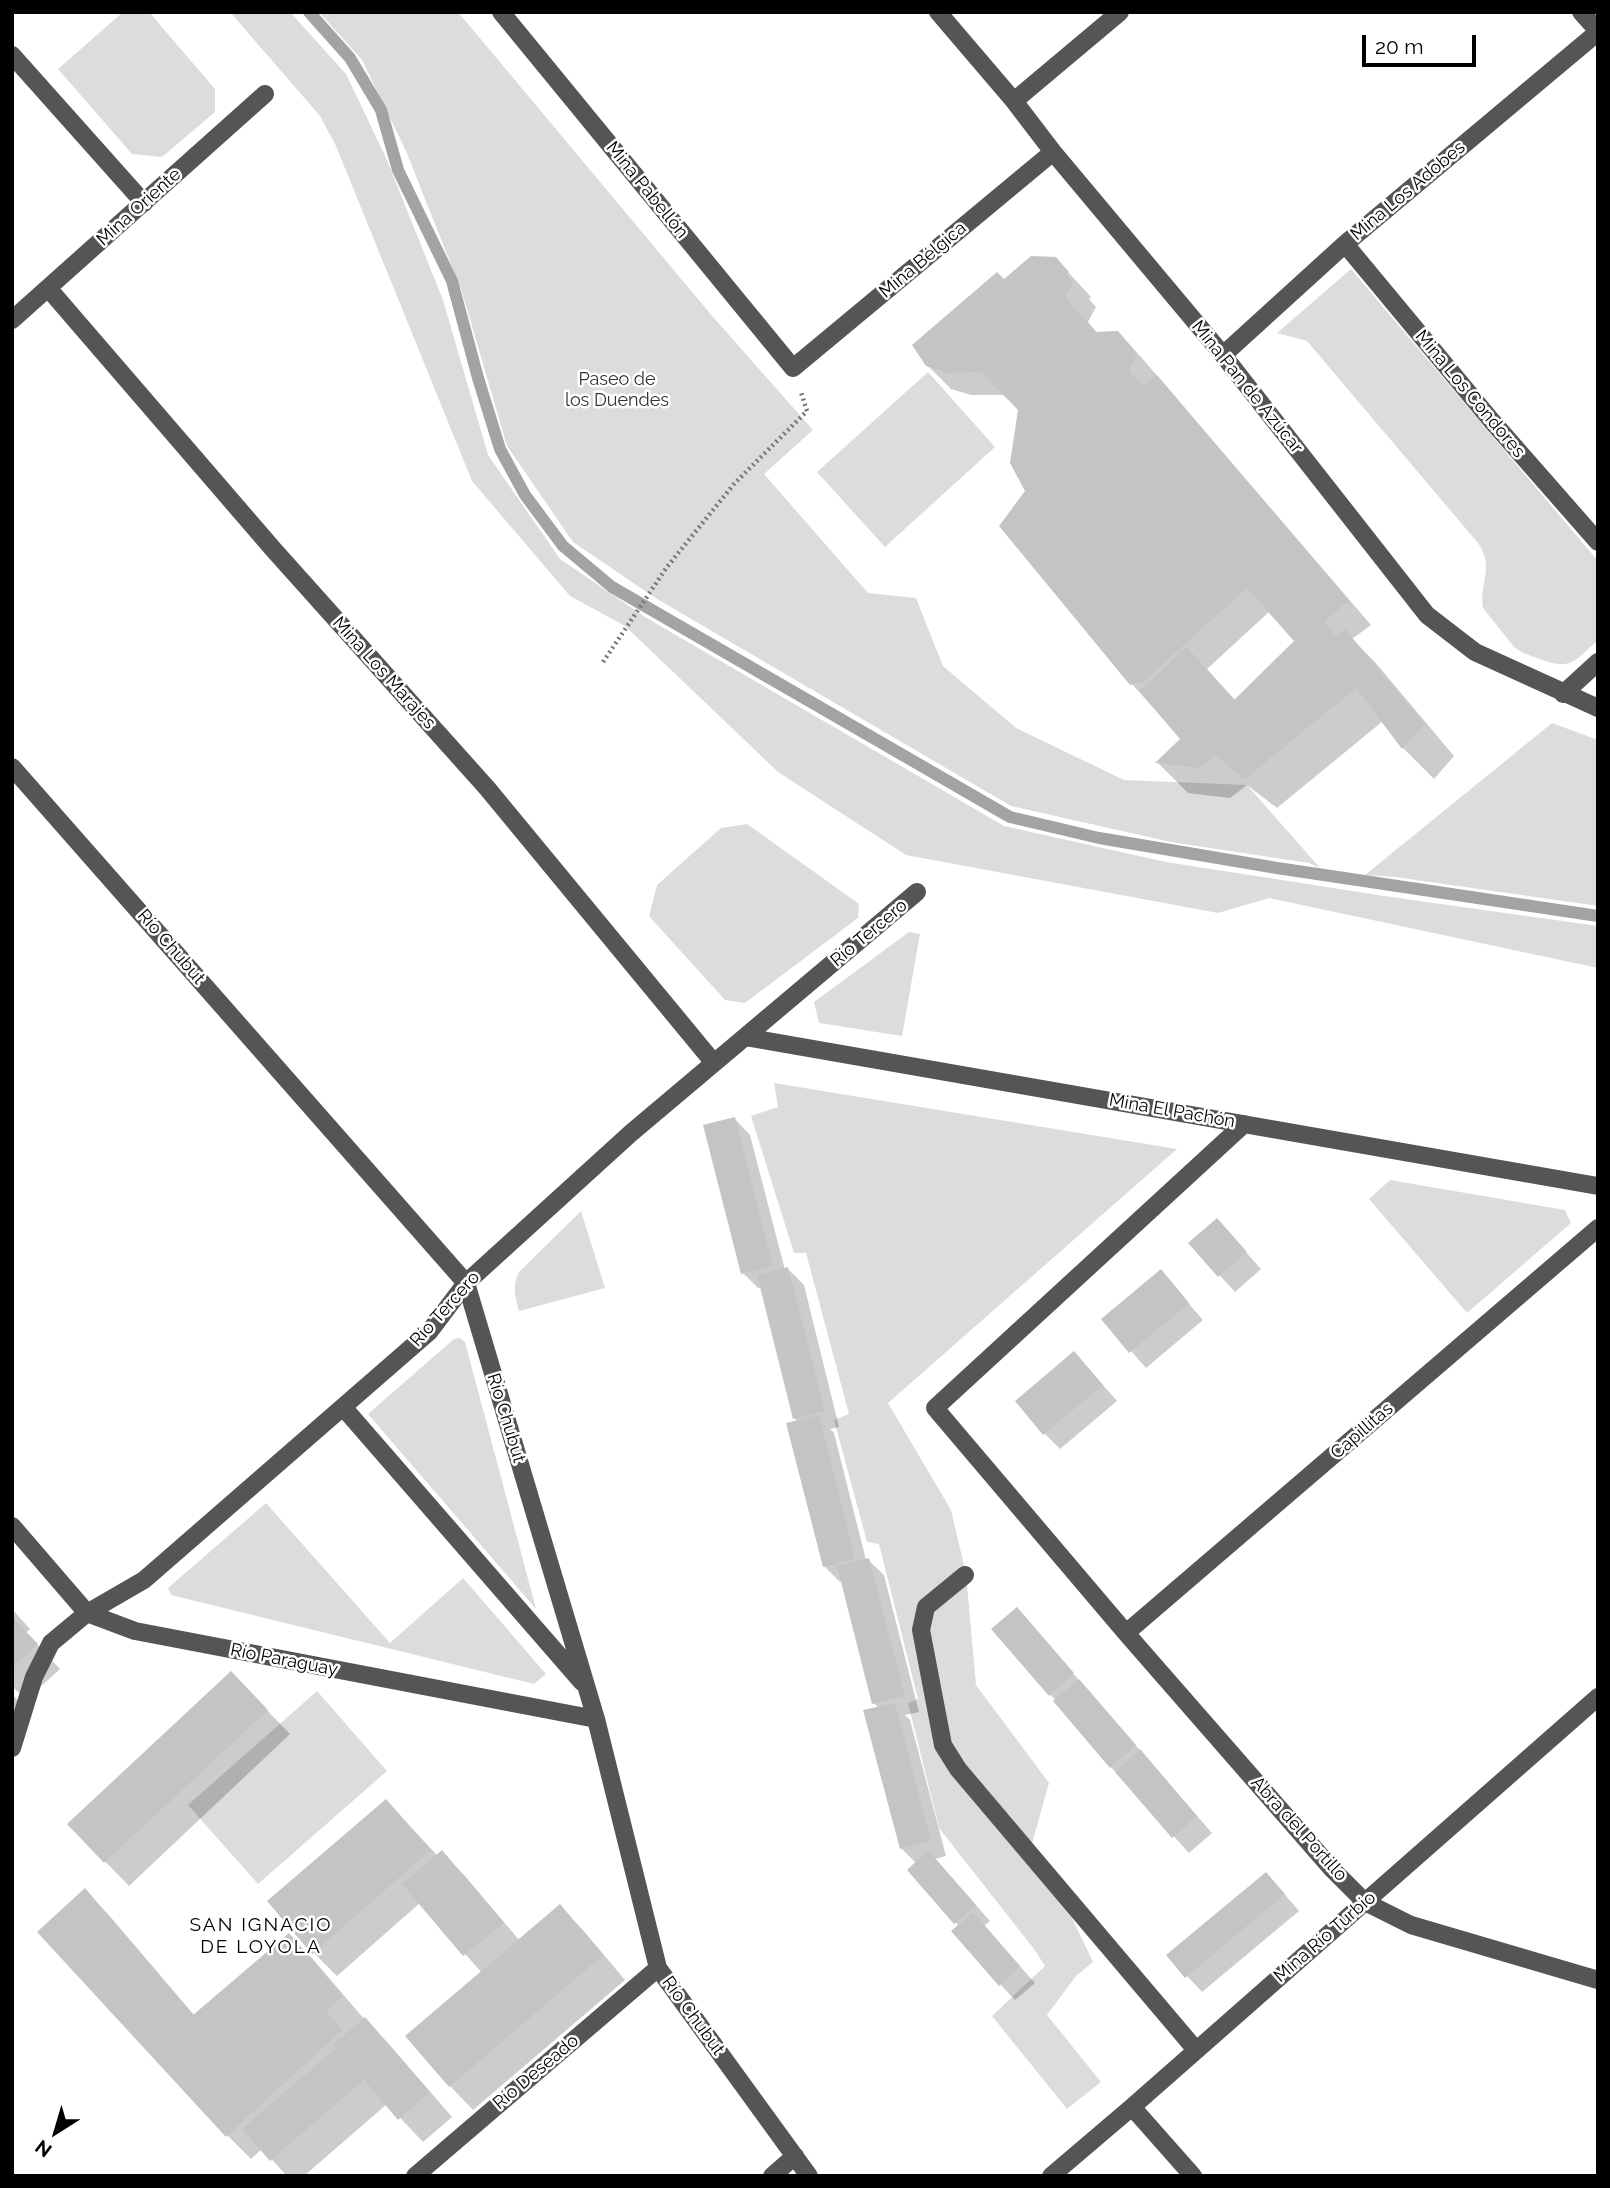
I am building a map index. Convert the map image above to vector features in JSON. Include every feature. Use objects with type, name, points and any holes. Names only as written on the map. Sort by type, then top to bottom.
[{"type":"street","name":"Mina Pabellón","points":[[501,12],[793,368]]},
{"type":"street","name":"Mina Pan de Azúcar","points":[[938,12],[1223,355],[1427,615],[1475,652],[1598,708]]},
{"type":"street","points":[[1014,101],[1120,12]]},
{"type":"street","points":[[1581,12],[1598,32]]},
{"type":"street","name":"Mina Los Adobes","points":[[1223,355],[1345,244],[1598,32]]},
{"type":"street","points":[[12,55],[144,203]]},
{"type":"street","name":"Mina Oriente","points":[[12,320],[265,94]]},
{"type":"street","name":"Mina Bélgica","points":[[793,368],[1053,152]]},
{"type":"street","name":"Mina Los Condores","points":[[1345,244],[1598,542]]},
{"type":"street","name":"Mina Los Marajes","points":[[48,288],[273,549],[487,788],[714,1063]]},
{"type":"street","points":[[1563,694],[1598,662]]},
{"type":"street","name":"Río Chubut","points":[[14,774],[466,1283],[596,1719],[658,1968],[809,2176]]},
{"type":"street","name":"Río Tercero","points":[[12,1748],[34,1677],[51,1643],[87,1613],[144,1580],[429,1332],[466,1283],[631,1133],[917,892]]},
{"type":"street","name":"Mina El Pachón","points":[[745,1037],[1598,1186]]},
{"type":"street","name":"Abra del Portillo","points":[[1244,1124],[935,1408],[1126,1633],[1365,1902],[1411,1925],[1598,1980]]},
{"type":"street","name":"Capillitas","points":[[1126,1633],[1598,1228]]},
{"type":"street","points":[[343,1407],[586,1687]]},
{"type":"street","name":"Río Paraguay","points":[[12,1526],[87,1613],[135,1631],[596,1719]]},
{"type":"street","points":[[965,1575],[926,1606],[921,1630],[943,1745],[958,1769],[1196,2050]]},
{"type":"street","name":"Mina Río Turbio","points":[[1051,2176],[1598,1697]]},
{"type":"street","name":"Río Deseado","points":[[415,2176],[658,1968]]},
{"type":"street","points":[[1132,2107],[1194,2176]]},
{"type":"street","points":[[772,2176],[795,2156]]},
{"type":"path","points":[[603,662],[667,567],[734,484],[807,411],[793,368]]},
{"type":"green space","points":[[123,12],[149,12],[215,89],[215,112],[162,157],[132,154],[58,69]]},
{"type":"green space","points":[[230,12],[290,12],[346,74],[387,160],[443,300],[488,455],[560,559],[645,617],[1004,826],[1166,862],[1598,926],[1598,968],[1269,898],[1218,913],[906,855],[778,772],[625,626],[570,596],[472,481],[336,146],[320,116]]},
{"type":"green space","name":"Paseo de los Duendes","points":[[319,12],[458,12],[713,317],[813,430],[764,474],[868,593],[916,598],[943,666],[1016,728],[1124,780],[1247,785],[1320,868],[1309,863],[1171,842],[1011,806],[657,599],[573,542],[507,446],[462,292],[406,151],[362,60]]},
{"type":"green space","points":[[1351,269],[1598,561],[1598,640],[1572,662],[1551,662],[1514,647],[1483,608],[1486,568],[1478,543],[1307,341],[1277,333]]},
{"type":"green space","points":[[928,372],[995,447],[885,547],[817,472]]},
{"type":"green space","points":[[1552,723],[1598,740],[1598,906],[1365,875]]},
{"type":"green space","points":[[747,824],[859,904],[858,918],[745,1003],[725,1000],[649,916],[657,885],[721,828]]},
{"type":"green space","points":[[909,932],[920,934],[902,1036],[819,1023],[814,1002]]},
{"type":"green space","points":[[774,1083],[1177,1149],[888,1403],[951,1510],[966,1574],[976,1685],[1049,1783],[1030,1851],[1072,1918],[1093,1962],[1076,1976],[1047,2015],[1101,2082],[1067,2109],[992,2016],[1045,1966],[939,1828],[908,1703],[918,1699],[879,1544],[867,1542],[834,1420],[849,1414],[806,1253],[794,1253],[751,1116],[778,1107]]},
{"type":"green space","points":[[1390,1180],[1565,1210],[1571,1223],[1467,1313],[1369,1199]]},
{"type":"green space","points":[[581,1211],[605,1288],[519,1311],[515,1287],[519,1272]]},
{"type":"green space","points":[[460,1338],[465,1342],[536,1609],[368,1414],[454,1339]]},
{"type":"green space","points":[[266,1503],[390,1643],[463,1578],[546,1674],[534,1684],[171,1595],[168,1588]]},
{"type":"green space","points":[[317,1691],[387,1771],[258,1884],[188,1805]]},
{"type":"building","points":[[1031,256],[1056,257],[1069,272],[1067,275],[1073,282],[1065,297],[1096,332],[1118,331],[1137,353],[1129,371],[1143,386],[1157,375],[1349,601],[1324,621],[1336,636],[1345,629],[1425,725],[1402,749],[1356,688],[1245,779],[1215,755],[1199,768],[1155,763],[1180,739],[1139,691],[1187,647],[1234,700],[1294,641],[1247,588],[1143,682],[1130,685],[999,526],[1025,491],[1010,463],[1018,410],[981,372],[946,373],[926,366],[912,345],[997,272],[1004,279]]},
{"type":"building","points":[[735,1117],[773,1266],[741,1274],[703,1125]]},
{"type":"building","points":[[1217,1218],[1247,1252],[1218,1277],[1188,1243]]},
{"type":"building","points":[[788,1267],[825,1411],[793,1419],[757,1275]]},
{"type":"building","points":[[1161,1269],[1189,1303],[1129,1353],[1101,1319]]},
{"type":"building","points":[[1074,1351],[1103,1385],[1043,1435],[1015,1401]]},
{"type":"building","points":[[819,1415],[855,1559],[823,1567],[786,1423]]},
{"type":"building","points":[[869,1558],[905,1696],[872,1704],[837,1566]]},
{"type":"building","points":[[1017,1607],[1074,1673],[1049,1696],[991,1629]]},
{"type":"building","points":[[12,1617],[38,1644],[12,1668]]},
{"type":"building","points":[[231,1671],[268,1710],[104,1863],[67,1824]]},
{"type":"building","points":[[1079,1679],[1136,1745],[1110,1768],[1053,1701]]},
{"type":"building","points":[[895,1703],[931,1841],[900,1849],[863,1710]]},
{"type":"building","points":[[1140,1749],[1197,1816],[1172,1838],[1115,1772]]},
{"type":"building","points":[[386,1799],[431,1850],[312,1954],[267,1901]]},
{"type":"building","points":[[442,1850],[504,1923],[463,1956],[402,1884]]},
{"type":"building","points":[[928,1850],[976,1905],[954,1924],[907,1870]]},
{"type":"building","points":[[1266,1872],[1285,1894],[1185,1978],[1166,1955]]},
{"type":"building","points":[[85,1888],[193,2015],[289,1933],[343,1996],[326,2011],[342,2030],[226,2137],[37,1932]]},
{"type":"building","points":[[560,1904],[603,1955],[449,2087],[405,2036]]},
{"type":"building","points":[[973,1912],[1020,1966],[999,1986],[951,1931]]},
{"type":"building","points":[[365,2017],[430,2092],[398,2120],[364,2080],[270,2161],[242,2129],[336,2048],[333,2044]]},
{"type":"waterway","points":[[309,12],[350,58],[381,110],[398,170],[452,281],[500,449],[525,495],[563,546],[612,587],[1010,817],[1099,838],[1277,868],[1598,916]]},
{"type":"district","name":"SAN IGNACIO DE LOYOLA","points":[[261,1936]]}]
